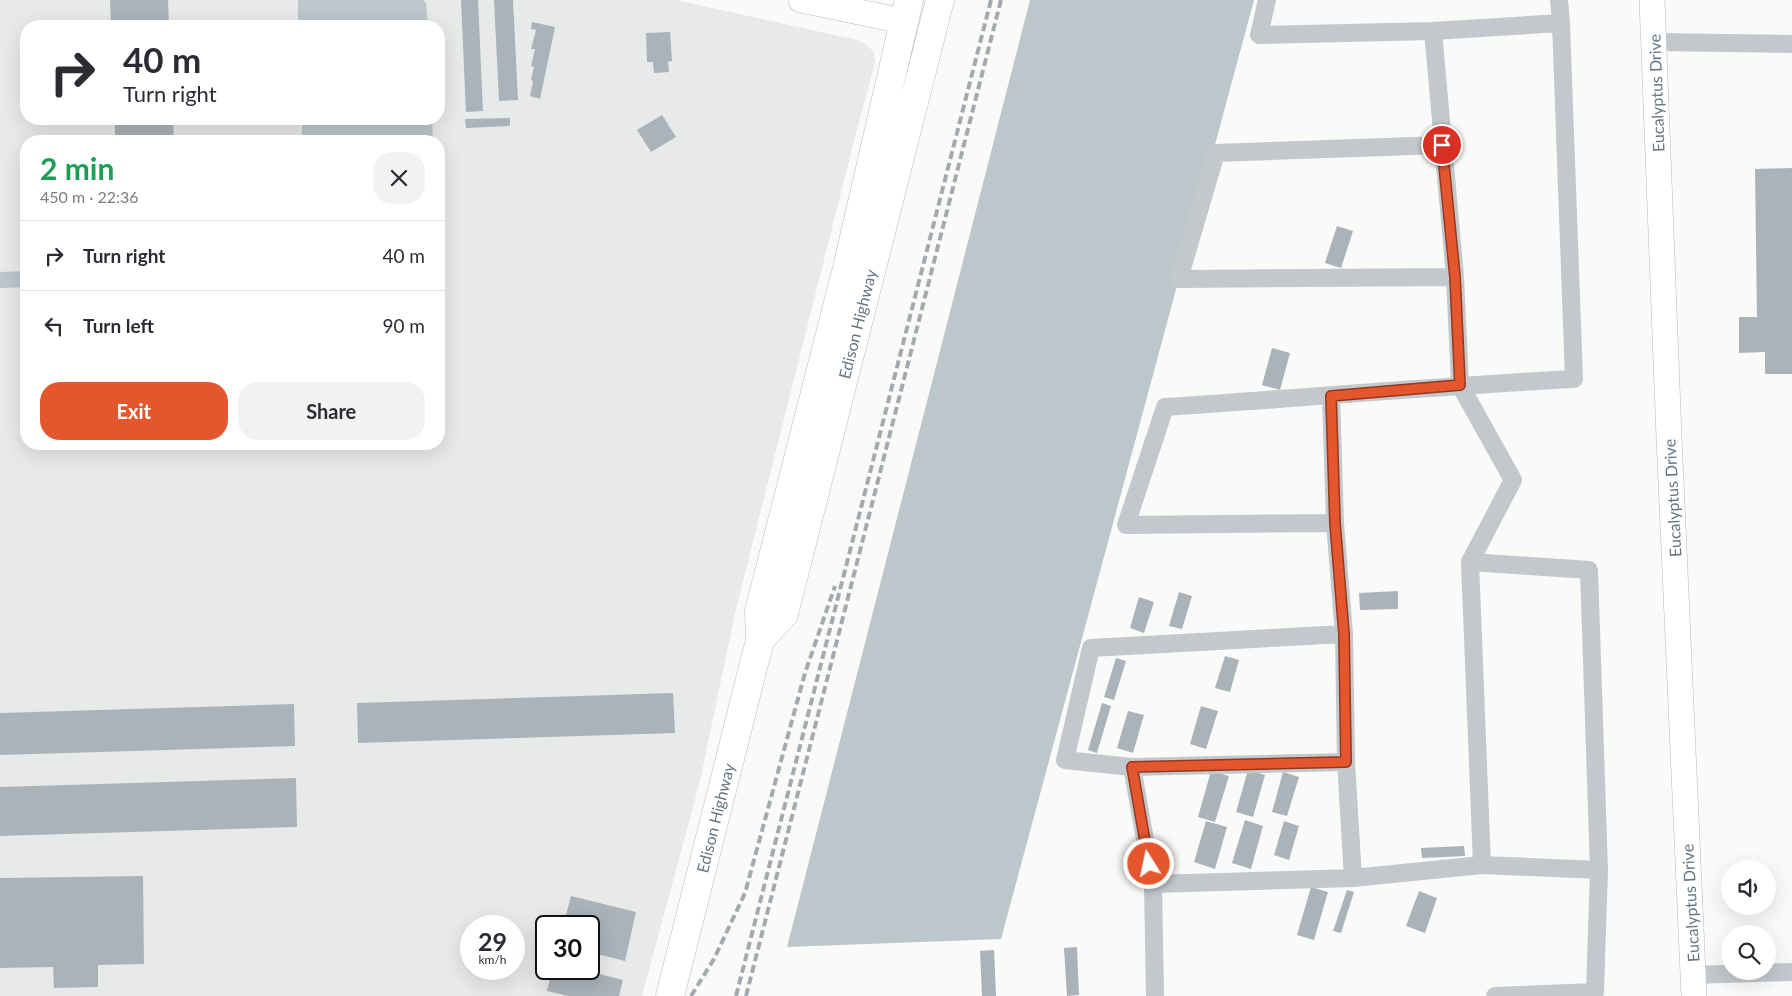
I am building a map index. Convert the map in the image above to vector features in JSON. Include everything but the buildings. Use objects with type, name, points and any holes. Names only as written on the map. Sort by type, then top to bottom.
[{"type":"main road","name":"Edison Highway","points":[[760,640],[784,614],[940,0]]},
{"type":"main road","name":"Edison Highway","points":[[670,996],[760,640],[759,610],[847,268],[906,11]]},
{"type":"street","points":[[801,0],[906,11]]},
{"type":"street","points":[[1267,0],[1259,35],[1433,31],[1561,23]]},
{"type":"street","points":[[1335,523],[1126,525],[1165,407],[1460,385],[1574,379],[1559,0]]},
{"type":"street","name":"Eucalyptus Drive","points":[[1652,0],[1693,985]]},
{"type":"street","points":[[1433,31],[1455,277],[1460,385],[1513,480],[1470,562],[1482,864]]},
{"type":"street","points":[[1655,42],[1792,44]]},
{"type":"street","points":[[1442,145],[1216,153],[1179,280],[1455,277]]},
{"type":"street","points":[[1331,396],[1335,523],[1344,634],[1346,762],[1353,878]]},
{"type":"street","points":[[1470,562],[1588,570],[1599,870],[1595,992],[1495,996]]},
{"type":"street","points":[[1344,634],[1091,648],[1065,760],[1132,767],[1346,762]]},
{"type":"street","points":[[1132,767],[1153,884],[1155,996]]},
{"type":"street","points":[[1153,884],[1353,878],[1482,864],[1599,870]]},
{"type":"street","points":[[1693,985],[1792,972]]},
{"type":"shaded area","points":[[0,0],[676,0],[857,40],[866,44],[874,52],[875,63],[735,613],[700,781],[642,996],[0,996]]},
{"type":"shaded area","points":[[298,0],[423,0],[426,3],[427,20],[298,20]]},
{"type":"shaded area","points":[[1030,0],[1254,0],[1001,939],[787,947]]},
{"type":"shaded area","points":[[302,125],[432,125],[433,135],[302,135]]},
{"type":"waterway","points":[[0,280],[20,279]]},
{"type":"railway","points":[[736,996],[991,0]]},
{"type":"railway","points":[[746,996],[1001,0]]},
{"type":"railway","points":[[691,996],[714,959],[745,893],[805,673],[835,586]]},
{"type":"route","points":[[1149,864],[1132,767],[1346,762],[1344,634],[1335,523],[1331,396],[1460,385],[1455,277],[1442,145]]}]
